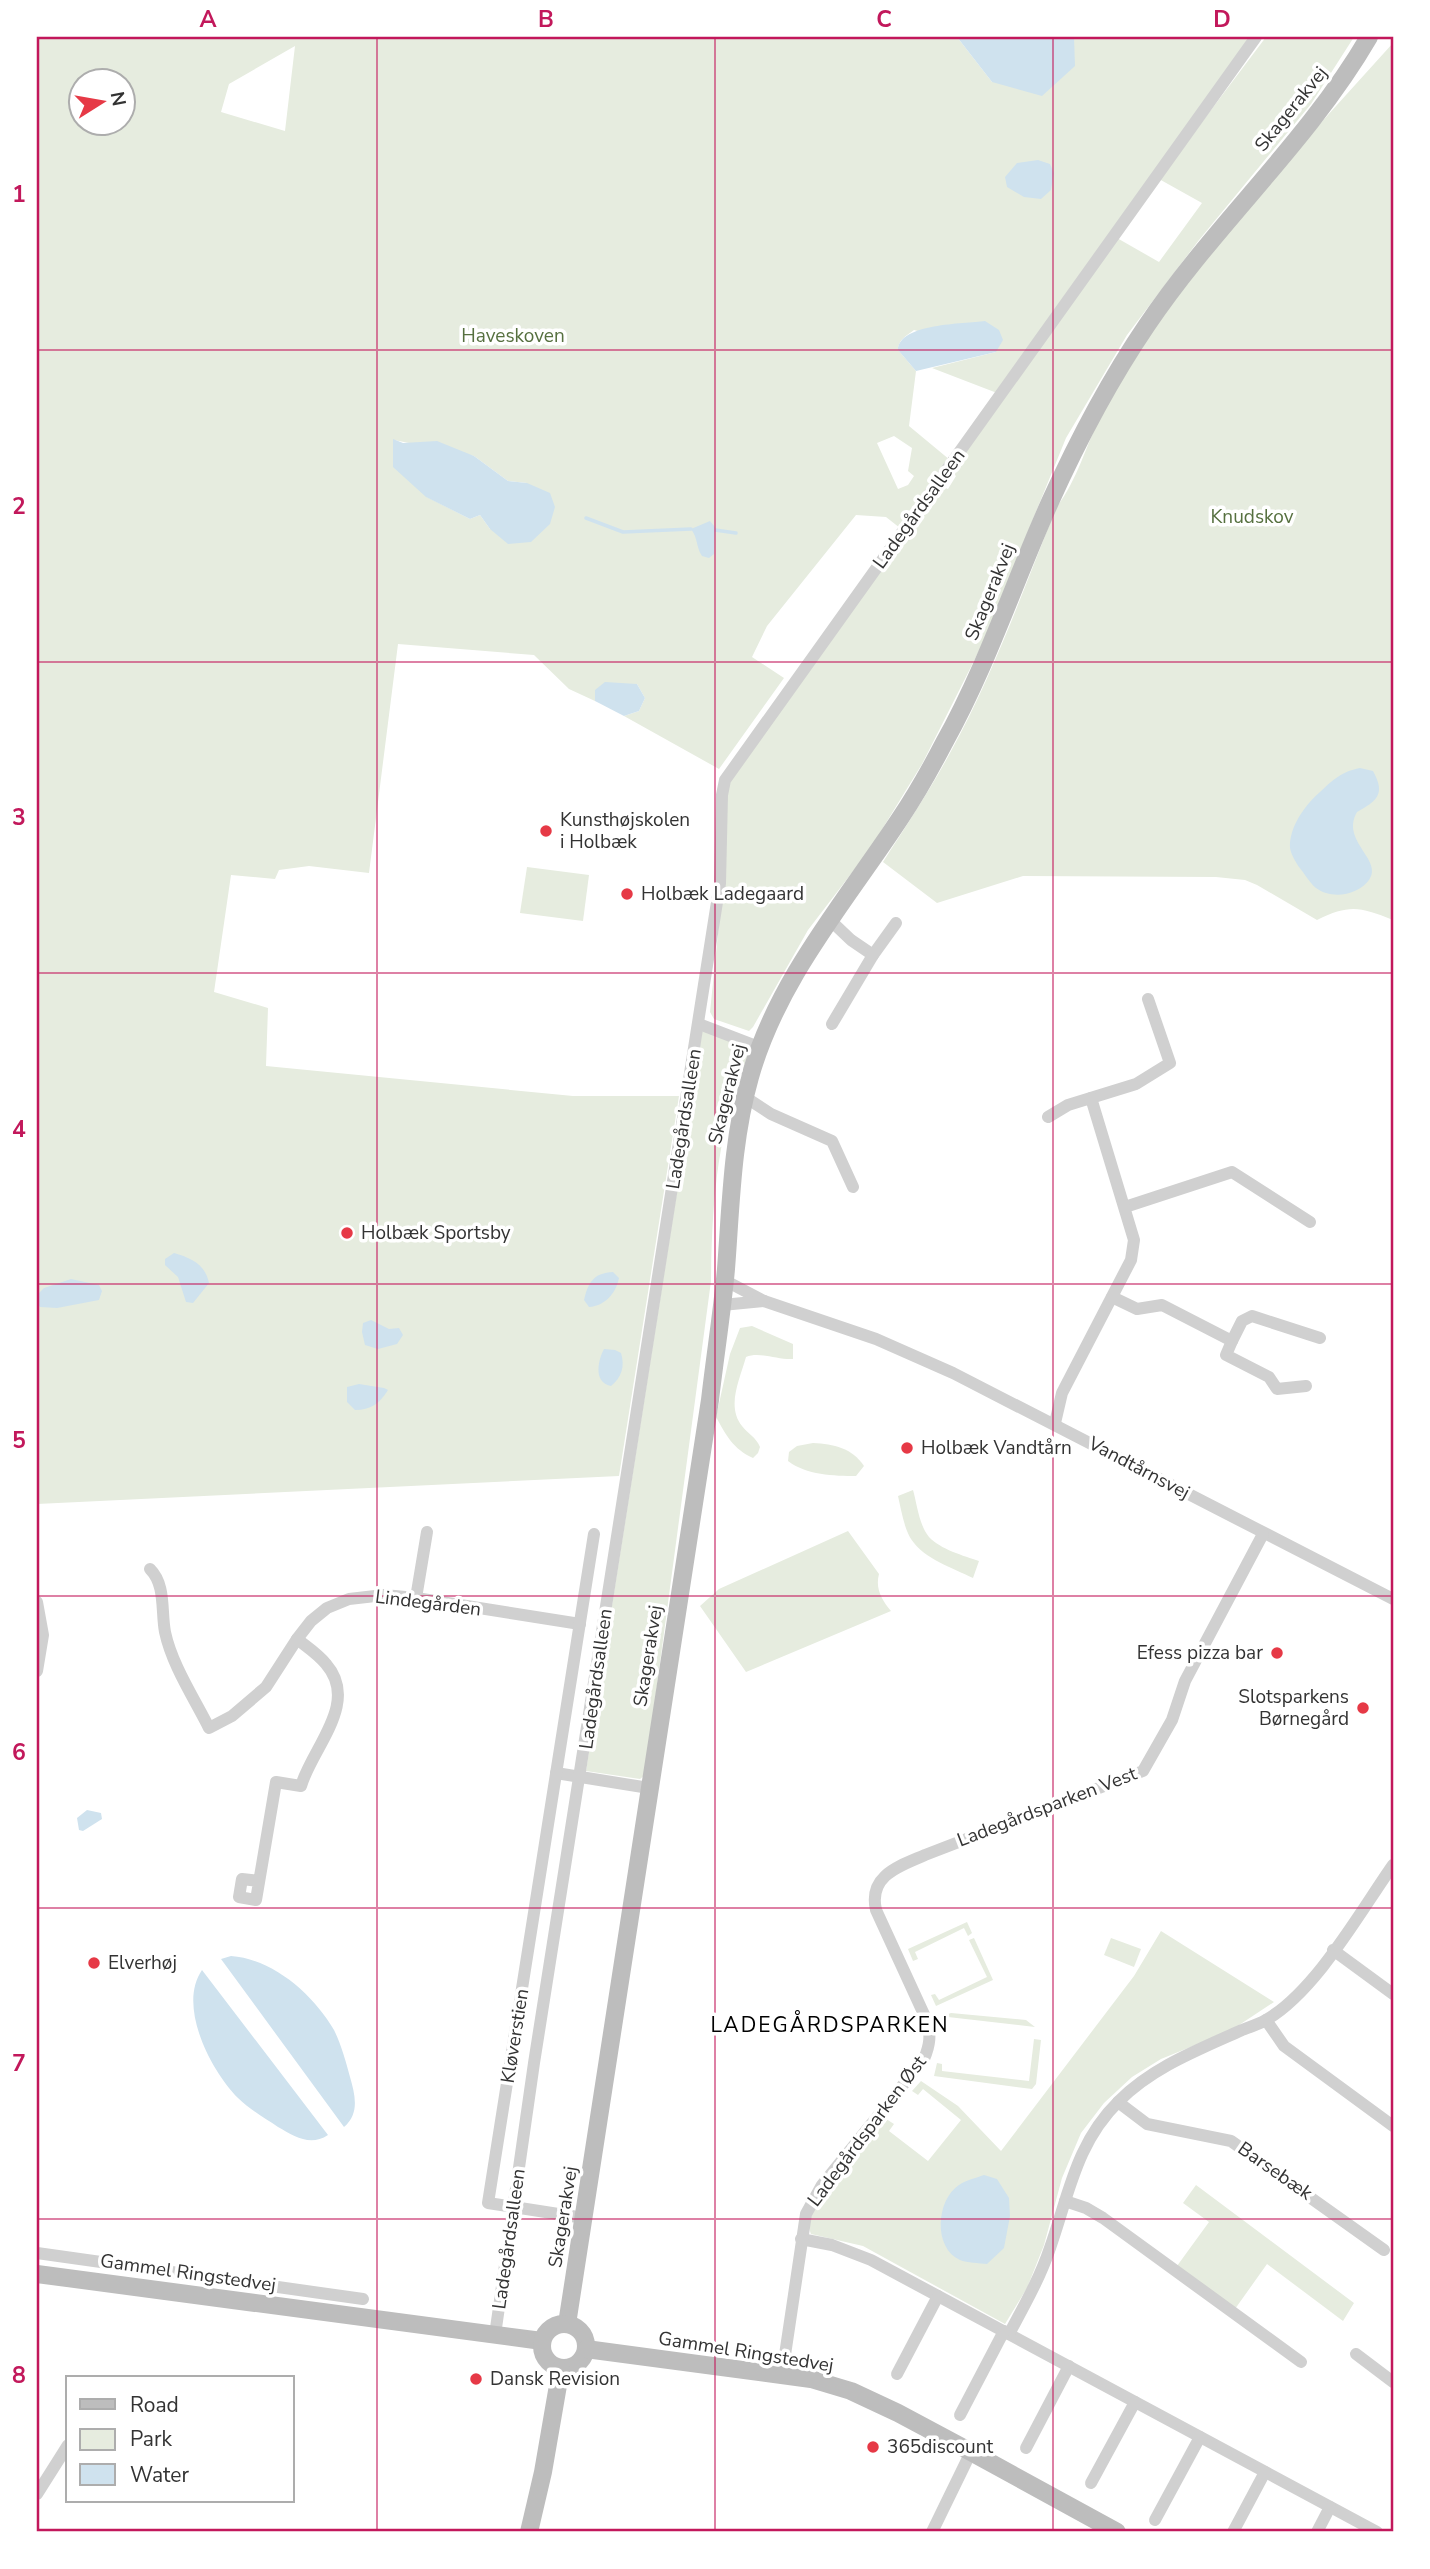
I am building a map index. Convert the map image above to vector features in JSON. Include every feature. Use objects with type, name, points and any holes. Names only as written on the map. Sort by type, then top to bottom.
[{"type":"street","name":"Ladegårdsalleen","points":[[495,2335],[623,1494],[720,883],[722,795],[725,780],[1256,37]]},
{"type":"street","name":"Skagerakvej","points":[[567,2324],[710,1400],[722,1305],[732,1163],[744,1097],[759,1047],[785,990],[902,816],[945,743],[984,662],[1050,503],[1110,381],[1179,278],[1321,109],[1353,65],[1369,37]]},
{"type":"street","points":[[832,1024],[873,955],[896,923]]},
{"type":"street","points":[[827,925],[873,955]]},
{"type":"street","points":[[1048,1117],[1068,1105],[1136,1084],[1170,1063],[1148,999]]},
{"type":"street","name":"Ladegårdsalleen","points":[[699,1024],[759,1047]]},
{"type":"street","points":[[744,1097],[771,1114],[832,1141],[853,1187]]},
{"type":"street","points":[[1049,1420],[1130,1261],[1134,1247],[1125,1207],[1091,1098]]},
{"type":"street","points":[[740,1115],[771,1114]]},
{"type":"street","points":[[1125,1207],[1232,1172],[1310,1222]]},
{"type":"street","name":"Vandtårnsvej","points":[[724,1280],[764,1301],[887,1343],[953,1373],[1393,1599]]},
{"type":"street","points":[[1112,1297],[1137,1309],[1162,1305],[1232,1341]]},
{"type":"street","name":"Vandtårnsvej","points":[[722,1305],[764,1301]]},
{"type":"street","points":[[1306,1386],[1277,1389],[1269,1377],[1226,1354],[1242,1321],[1252,1316],[1320,1338]]},
{"type":"street","points":[[416,1598],[427,1532]]},
{"type":"street","name":"Kløverstien","points":[[584,2218],[488,2203],[594,1534]]},
{"type":"street","name":"Ladegårdsparken Vest","points":[[875,1897],[881,1879],[893,1868],[1143,1770],[1172,1720],[1185,1681],[1263,1534]]},
{"type":"street","name":"Lindegården","points":[[150,1569],[158,1577],[166,1633],[172,1652],[209,1728],[232,1716],[259,1694],[274,1677],[311,1621],[327,1608],[349,1599],[384,1595],[416,1598],[580,1624]]},
{"type":"street","points":[[37,1671],[43,1635],[38,1611]]},
{"type":"street","points":[[259,1881],[276,1782],[300,1786],[337,1708],[338,1686],[330,1669],[320,1657],[297,1639]]},
{"type":"street","points":[[556,1773],[649,1788]]},
{"type":"street","points":[[960,2415],[1035,2286],[1082,2152],[1095,2129],[1118,2102],[1165,2065],[1266,2020],[1298,1994],[1393,1865]]},
{"type":"street","name":"Ladegårdsparken Øst","points":[[782,2375],[806,2214],[817,2192],[924,2059],[929,2042],[927,2021],[876,1910],[875,1897]]},
{"type":"street","points":[[1333,1950],[1393,1994]]},
{"type":"street","points":[[1266,2020],[1283,2046],[1393,2126]]},
{"type":"street","name":"Barsebæk","points":[[1118,2102],[1147,2124],[1231,2141],[1384,2250]]},
{"type":"street","points":[[1065,2201],[1086,2208],[1103,2218],[1301,2362]]},
{"type":"street","points":[[801,2239],[851,2252],[938,2296],[1377,2532]]},
{"type":"street","points":[[37,2253],[363,2299]]},
{"type":"street","name":"Gammel Ringstedvej","points":[[37,2274],[542,2341]]},
{"type":"street","points":[[220,2299],[223,2279]]},
{"type":"street","points":[[897,2374],[938,2296]]},
{"type":"street","points":[[567,2324],[582,2333],[586,2349],[578,2364],[561,2368],[546,2359],[542,2341],[551,2328],[567,2324]]},
{"type":"street","name":"Gammel Ringstedvej","points":[[586,2349],[782,2375],[821,2382],[865,2397],[1116,2532]]},
{"type":"street","points":[[1356,2354],[1393,2382]]},
{"type":"street","points":[[1026,2448],[1069,2366]]},
{"type":"street","points":[[529,2532],[543,2472],[561,2368]]},
{"type":"street","points":[[1091,2483],[1135,2402]]},
{"type":"street","points":[[1155,2521],[1200,2437]]},
{"type":"street","points":[[37,2494],[66,2448]]},
{"type":"street","points":[[932,2532],[971,2452]]},
{"type":"street","points":[[1233,2532],[1265,2472]]},
{"type":"street","points":[[1317,2532],[1330,2507]]},
{"type":"green space","name":"Haveskoven","points":[[37,37],[957,37],[992,82],[1074,66],[1074,37],[1251,37],[997,393],[932,368],[996,352],[914,330],[901,341],[898,350],[916,371],[909,426],[950,460],[900,528],[886,517],[856,515],[767,626],[752,657],[784,678],[719,769],[624,716],[639,711],[645,698],[637,684],[595,690],[595,701],[569,689],[534,655],[398,644],[369,873],[309,866],[279,870],[275,879],[231,875],[214,992],[268,1008],[266,1066],[573,1096],[679,1096],[619,1476],[37,1504]],"holes":[[[295,46],[285,131],[221,112],[229,84]],[[894,436],[912,448],[908,471],[914,476],[908,485],[898,489],[877,443]],[[394,440],[474,456],[508,481],[527,483],[490,529],[480,515],[470,519],[427,497]]]},
{"type":"green space","points":[[1266,37],[1354,37],[1311,104],[1199,240],[1127,335],[1066,438],[980,649],[922,764],[870,849],[808,930],[753,1027],[749,1031],[714,1019],[710,1012],[720,914],[724,795],[734,773],[941,486],[948,489],[956,476],[951,471],[1117,238],[1159,262],[1202,203],[1159,179]]},
{"type":"green space","name":"Knudskov","points":[[1393,43],[1393,920],[1355,909],[1338,911],[1317,920],[1257,885],[1245,880],[1216,877],[1023,876],[937,903],[883,862],[934,781],[966,723],[1007,632],[1056,508],[1076,474],[1102,413],[1140,349],[1198,268],[1260,192]]},
{"type":"green space","points":[[527,867],[589,875],[583,921],[520,913]]},
{"type":"green space","points":[[702,1032],[740,1044],[748,1055],[729,1111],[718,1166],[711,1281],[645,1775],[640,1779],[586,1771]]},
{"type":"green space","points":[[752,1326],[793,1344],[793,1359],[757,1355],[746,1357],[736,1392],[735,1410],[742,1426],[760,1447],[753,1458],[735,1446],[716,1417],[730,1354],[740,1328]]},
{"type":"green space","points":[[813,1443],[842,1448],[854,1455],[864,1466],[856,1476],[839,1476],[812,1472],[788,1461],[789,1452],[797,1446]]},
{"type":"green space","points":[[913,1490],[921,1521],[929,1537],[946,1549],[979,1561],[973,1578],[923,1552],[911,1539],[898,1496]]},
{"type":"green space","points":[[848,1531],[879,1574],[880,1594],[891,1611],[746,1672],[700,1606],[719,1589]]},
{"type":"green space","points":[[967,1922],[972,1933],[968,1936],[964,1928],[915,1952],[918,1959],[913,1961],[908,1949]]},
{"type":"green space","points":[[1161,1931],[1274,2002],[1230,2031],[1161,2059],[1132,2077],[1104,2103],[1081,2133],[1062,2178],[1044,2245],[1027,2288],[1005,2324],[863,2246],[811,2234],[810,2222],[824,2191],[883,2117],[894,2124],[889,2131],[928,2161],[961,2120],[923,2089],[918,2095],[912,2091],[921,2081],[958,2106],[1001,2151],[1134,1976]]},
{"type":"green space","points":[[974,1938],[993,1980],[936,2006],[931,1995],[935,1994],[939,2000],[987,1977],[969,1940]]},
{"type":"green space","points":[[1111,1938],[1141,1949],[1134,1967],[1104,1955]]},
{"type":"green space","points":[[951,2013],[1026,2020],[1035,2027],[948,2017],[947,2024],[943,2016]]},
{"type":"green space","points":[[1034,2039],[1041,2040],[1036,2084],[1032,2089],[934,2076],[937,2063],[942,2064],[942,2071],[1029,2081]]},
{"type":"green space","points":[[1196,2185],[1354,2303],[1343,2321],[1267,2264],[1235,2309],[1177,2266],[1209,2222],[1183,2203]]},
{"type":"water","points":[[957,37],[1074,37],[1075,66],[1042,96],[992,82]]},
{"type":"water","points":[[1038,160],[1050,164],[1054,173],[1051,190],[1041,199],[1024,197],[1007,187],[1005,177],[1017,163]]},
{"type":"water","points":[[985,321],[999,330],[1003,340],[996,352],[916,371],[898,350],[901,341],[920,330]]},
{"type":"water","points":[[393,439],[403,443],[437,441],[474,456],[508,481],[527,483],[550,493],[555,507],[550,524],[531,542],[508,544],[490,529],[480,515],[470,519],[426,497],[393,467]]},
{"type":"water","points":[[710,521],[715,527],[714,554],[709,558],[702,556],[691,529]]},
{"type":"water","points":[[605,682],[637,684],[645,698],[639,711],[624,716],[595,701],[595,690]]},
{"type":"water","points":[[1360,768],[1373,771],[1379,786],[1377,796],[1357,812],[1353,822],[1357,841],[1371,865],[1372,873],[1364,885],[1352,892],[1329,894],[1314,886],[1296,862],[1290,848],[1290,840],[1299,817],[1314,797],[1338,777]]},
{"type":"water","points":[[174,1253],[201,1266],[207,1276],[209,1283],[193,1303],[186,1302],[178,1277],[165,1265],[165,1259]]},
{"type":"water","points":[[613,1272],[619,1278],[612,1294],[600,1304],[589,1307],[584,1300],[590,1283],[601,1274]]},
{"type":"water","points":[[71,1279],[99,1285],[102,1291],[99,1300],[57,1308],[40,1307],[37,1295],[44,1288]]},
{"type":"water","points":[[371,1320],[389,1329],[399,1328],[403,1335],[397,1344],[378,1349],[365,1345],[363,1323]]},
{"type":"water","points":[[604,1349],[621,1353],[622,1358],[620,1375],[611,1386],[599,1376]]},
{"type":"water","points":[[359,1384],[388,1390],[374,1405],[355,1410],[347,1402],[347,1387]]},
{"type":"water","points":[[87,1810],[101,1813],[102,1819],[83,1831],[79,1830],[77,1818]]},
{"type":"water","points":[[231,1956],[247,1959],[277,1971],[315,2004],[334,2030],[345,2059],[355,2103],[352,2116],[344,2127],[221,1959]]},
{"type":"water","points":[[202,1970],[328,2135],[308,2140],[290,2134],[247,2106],[217,2072],[200,2037],[195,2019],[195,1985]]},
{"type":"water","points":[[984,2175],[997,2179],[1009,2198],[1010,2216],[1004,2248],[987,2264],[963,2261],[951,2254],[945,2245],[941,2224],[942,2212],[951,2192],[962,2183]]},
{"type":"waterway","points":[[586,518],[623,532],[691,529]]},
{"type":"waterway","points":[[715,530],[736,533]]},
{"type":"place","name":"Kunsthøjskolen i Holbæk","points":[[546,831]]},
{"type":"place","name":"Holbæk Ladegaard","points":[[627,894]]},
{"type":"place","name":"Holbæk Sportsby","points":[[347,1233]]},
{"type":"place","name":"Holbæk Vandtårn","points":[[907,1448]]},
{"type":"place","name":"Efess pizza bar","points":[[1277,1653]]},
{"type":"place","name":"Slotsparkens Børnegård","points":[[1363,1708]]},
{"type":"place","name":"Elverhøj","points":[[94,1963]]},
{"type":"place","name":"Dansk Revision","points":[[476,2379]]},
{"type":"place","name":"365discount","points":[[873,2447]]},
{"type":"district","name":"LADEGÅRDSPARKEN","points":[[830,2025]]}]
